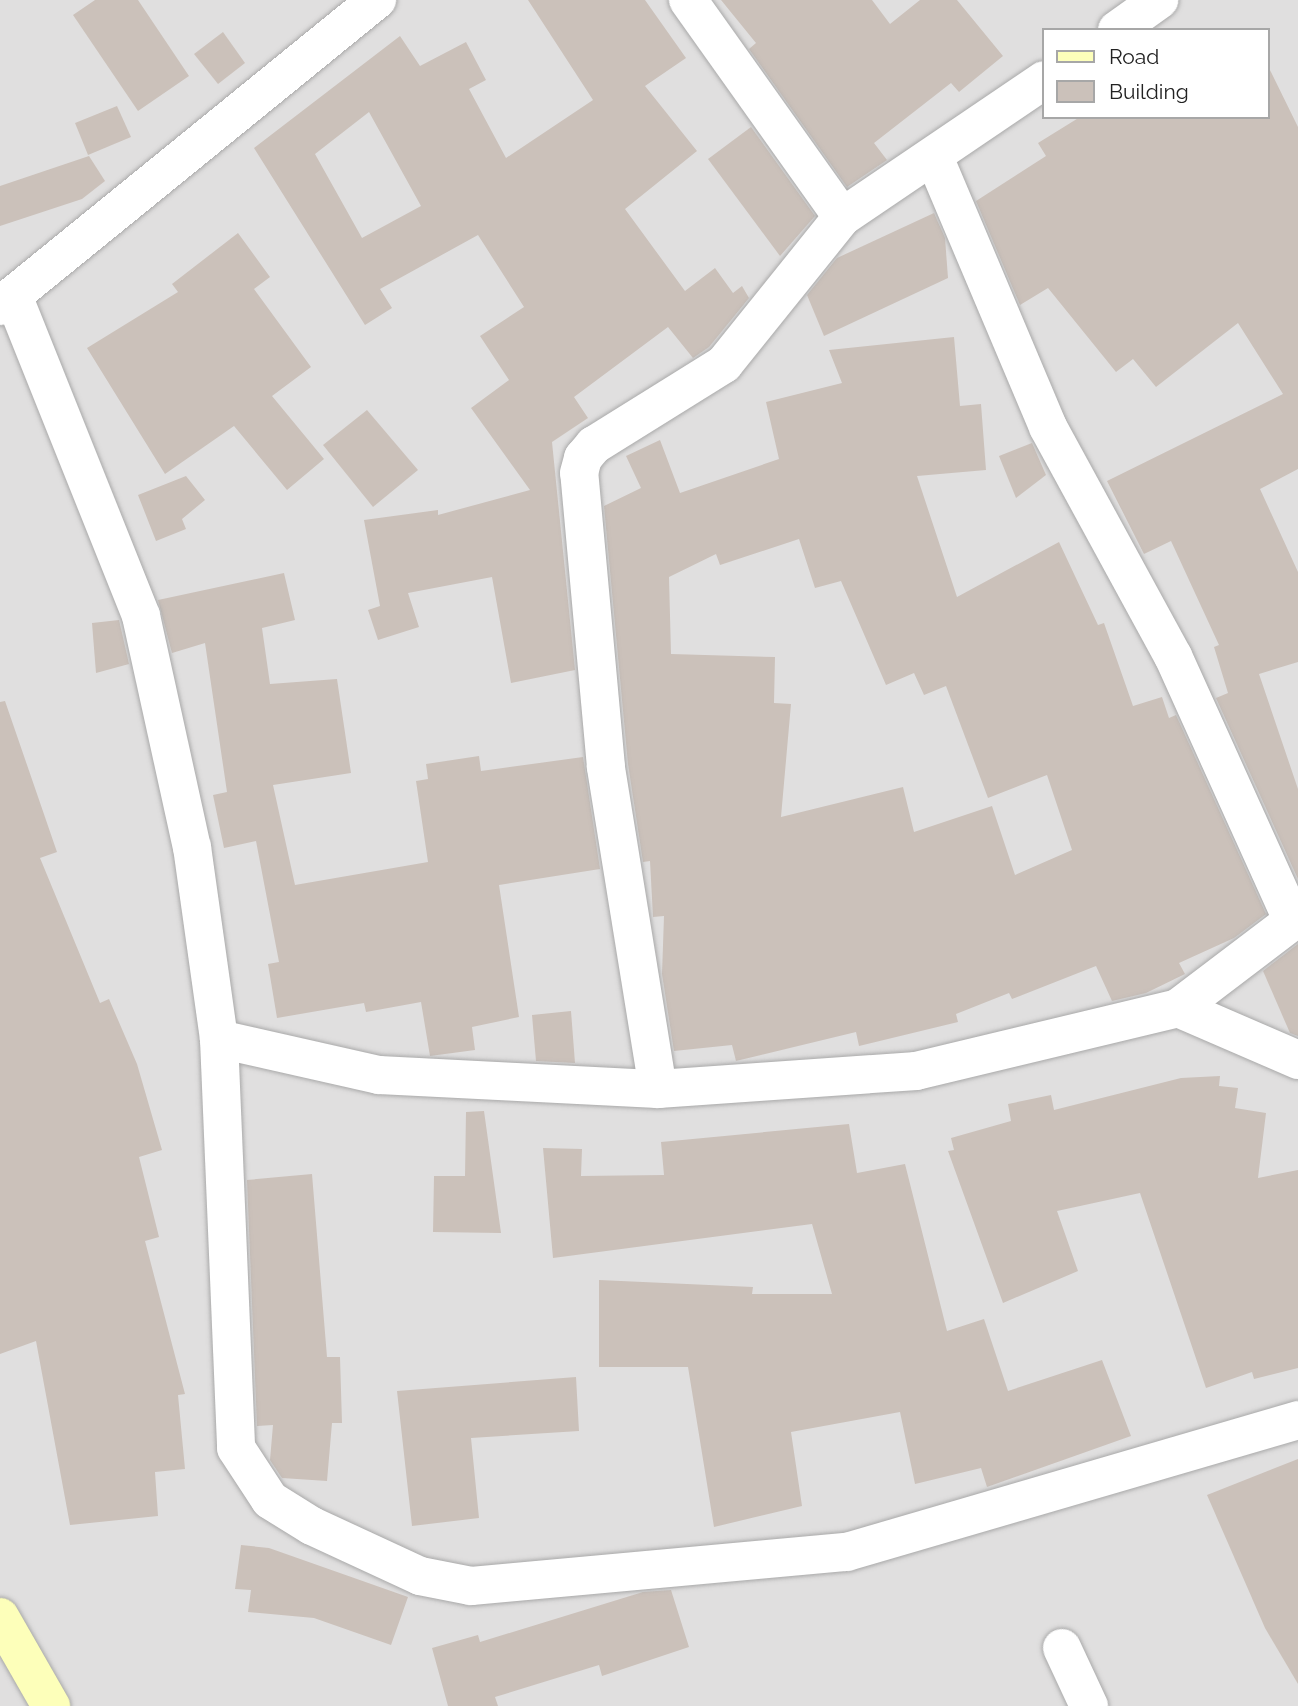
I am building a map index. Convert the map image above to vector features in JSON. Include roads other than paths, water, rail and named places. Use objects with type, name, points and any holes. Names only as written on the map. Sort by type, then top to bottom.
[{"type":"street","points":[[377,0],[7,302],[141,616],[192,847],[219,1039],[236,1448],[270,1500],[312,1526],[420,1576],[471,1586],[847,1552],[1298,1420]]},
{"type":"street","points":[[688,0],[842,217]]},
{"type":"street","points":[[1120,28],[1159,0]]},
{"type":"street","points":[[658,1089],[606,767],[579,473],[594,445],[724,363],[842,217],[1042,81]]},
{"type":"street","points":[[219,1039],[379,1075],[658,1089],[916,1071],[1178,1008],[1295,918],[1173,656],[1048,427],[934,157]]},
{"type":"street","points":[[1178,1008],[1298,1060]]},
{"type":"street","points":[[0,1617],[51,1706]]},
{"type":"street","points":[[1062,1648],[1089,1706]]}]
